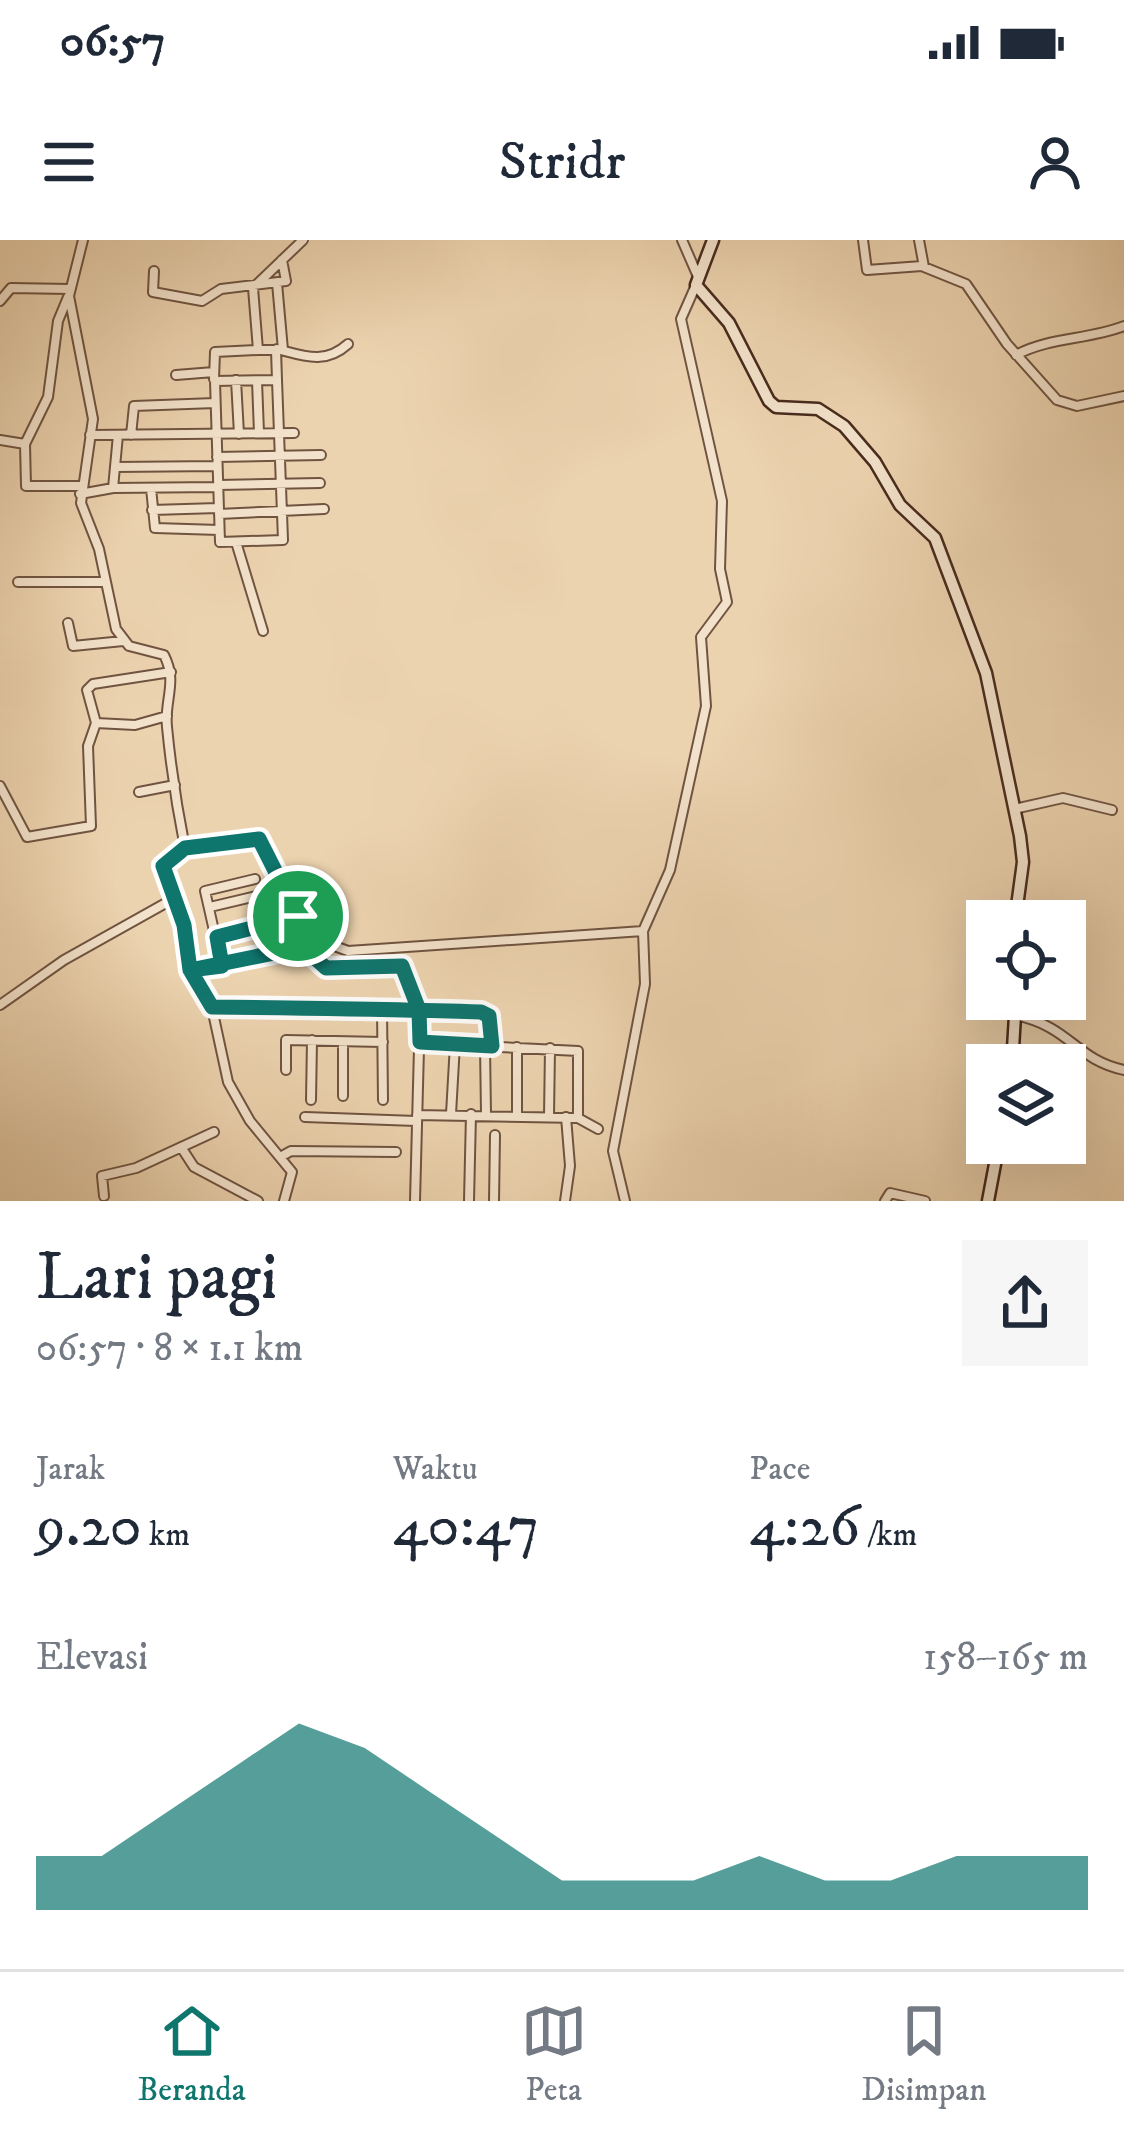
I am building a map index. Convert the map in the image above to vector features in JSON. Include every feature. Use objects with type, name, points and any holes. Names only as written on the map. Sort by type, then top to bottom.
[{"type":"street","points":[[83,240],[58,321],[48,397],[25,444],[28,489],[320,483]]},
{"type":"street","points":[[258,350],[253,288],[303,240]]},
{"type":"street","points":[[682,240],[697,282],[729,323],[772,406],[818,409],[844,426],[875,463],[900,505],[934,538],[986,673],[1023,854],[1018,900]]},
{"type":"street","points":[[625,1201],[613,1150],[645,984],[643,932],[670,870],[706,706],[701,638],[727,602],[720,568],[722,502],[681,319],[713,240]]},
{"type":"street","points":[[863,240],[867,270],[922,266],[966,284],[1016,355],[1048,392],[1068,405],[1124,396]]},
{"type":"street","points":[[919,240],[922,266]]},
{"type":"street","points":[[154,271],[154,293],[202,301],[221,289],[286,281],[282,258]]},
{"type":"street","points":[[277,283],[279,350],[277,380],[284,539],[220,542],[215,352],[279,350],[311,359],[338,353],[348,344]]},
{"type":"street","points":[[0,302],[11,288],[69,292]]},
{"type":"street","points":[[69,292],[93,409],[80,490],[110,615],[123,641]]},
{"type":"street","points":[[1016,355],[1038,344],[1085,340],[1124,326]]},
{"type":"street","points":[[176,375],[277,380]]},
{"type":"street","points":[[236,380],[239,434]]},
{"type":"street","points":[[257,381],[259,433]]},
{"type":"street","points":[[131,435],[134,406],[215,404]]},
{"type":"street","points":[[90,435],[294,433]]},
{"type":"street","points":[[112,488],[118,435]]},
{"type":"street","points":[[0,440],[25,444]]},
{"type":"street","points":[[115,467],[321,454]]},
{"type":"street","points":[[151,488],[156,529],[219,530]]},
{"type":"street","points":[[152,510],[324,509]]},
{"type":"street","points":[[236,542],[263,631]]},
{"type":"street","points":[[18,582],[105,582]]},
{"type":"street","points":[[68,623],[73,646],[123,641],[164,655],[171,672],[167,716],[185,848]]},
{"type":"street","points":[[0,786],[27,837],[91,826],[88,746],[96,723],[90,686],[171,672]]},
{"type":"street","points":[[96,723],[135,725],[167,716]]},
{"type":"street","points":[[139,792],[175,785]]},
{"type":"street","points":[[1014,809],[1065,798],[1112,810]]},
{"type":"street","points":[[284,1201],[292,1172],[237,1102],[220,1059],[212,1007],[190,970],[184,925],[163,866],[185,848],[262,840],[307,936],[348,951],[643,932]]},
{"type":"street","points":[[222,966],[206,891],[255,879]]},
{"type":"street","points":[[209,908],[261,895]]},
{"type":"street","points":[[0,1005],[64,960],[173,899]]},
{"type":"street","points":[[217,937],[298,916]]},
{"type":"street","points":[[190,970],[303,947],[326,968],[402,966],[419,1010],[415,1201]]},
{"type":"street","points":[[212,1007],[487,1013],[486,1114]]},
{"type":"street","points":[[382,1009],[383,1100]]},
{"type":"street","points":[[1032,1020],[1058,1028],[1092,1062],[1124,1070]]},
{"type":"street","points":[[286,1070],[286,1040],[382,1042]]},
{"type":"street","points":[[311,1100],[312,1040]]},
{"type":"street","points":[[343,1096],[344,1042]]},
{"type":"street","points":[[420,1042],[550,1048],[580,1054],[578,1118]]},
{"type":"street","points":[[452,1114],[455,1044]]},
{"type":"street","points":[[517,1115],[518,1047]]},
{"type":"street","points":[[549,1116],[550,1048]]},
{"type":"street","points":[[469,1201],[471,1114]]},
{"type":"street","points":[[304,1117],[549,1116],[578,1118],[598,1129]]},
{"type":"street","points":[[566,1117],[568,1201]]},
{"type":"street","points":[[104,1196],[102,1176],[136,1168],[214,1132]]},
{"type":"street","points":[[494,1201],[495,1135]]},
{"type":"street","points":[[181,1147],[194,1167],[258,1201]]},
{"type":"street","points":[[282,1156],[291,1151],[396,1152]]},
{"type":"street","points":[[988,1201],[995,1164]]},
{"type":"street","points":[[885,1201],[890,1193],[925,1201]]},
{"type":"route","points":[[298,916],[217,937],[222,966],[190,970],[212,1007],[382,1009],[419,1010],[481,1012],[489,1016],[492,1046],[420,1042],[419,1010],[402,966],[326,968],[303,947],[222,966],[190,970],[184,925],[163,866],[185,848],[259,839],[298,916]]}]
